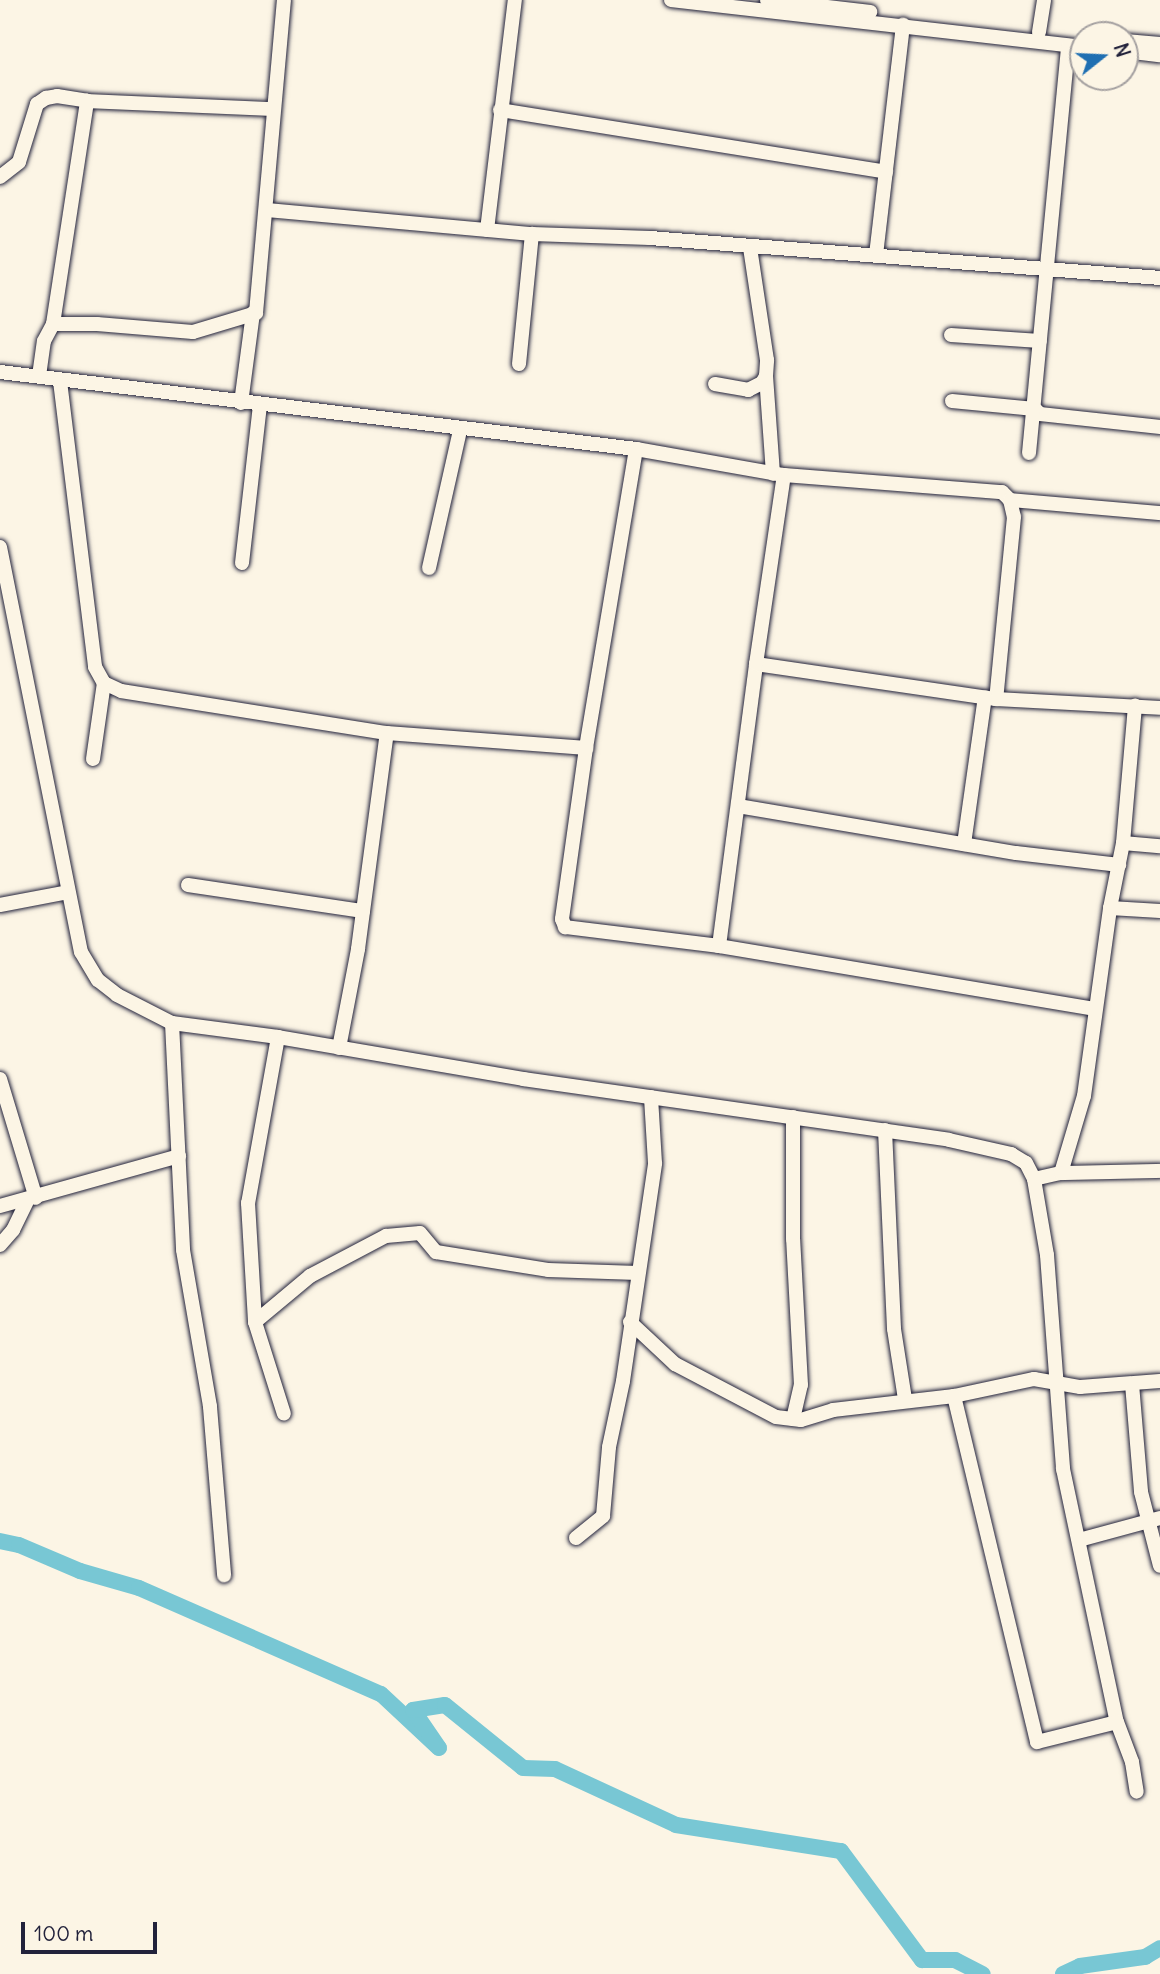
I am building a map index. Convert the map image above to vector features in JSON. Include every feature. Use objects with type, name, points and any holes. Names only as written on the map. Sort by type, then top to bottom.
[{"type":"street","points":[[241,403],[253,313],[257,305],[267,210],[272,109],[284,0]]},
{"type":"street","points":[[487,230],[515,0]]},
{"type":"street","points":[[671,0],[761,3],[1069,35]]},
{"type":"street","points":[[1040,32],[1044,0]]},
{"type":"street","points":[[761,3],[1069,46]]},
{"type":"street","points":[[876,255],[904,25]]},
{"type":"street","points":[[1139,42],[1160,44]]},
{"type":"street","points":[[1139,53],[1160,55]]},
{"type":"street","points":[[1029,453],[1046,268],[1070,91]]},
{"type":"street","points":[[0,177],[19,162],[37,104],[57,96],[87,101],[272,109]]},
{"type":"street","points":[[39,376],[44,341],[53,324],[87,101]]},
{"type":"street","points":[[500,110],[886,172]]},
{"type":"street","points":[[267,210],[532,234],[650,238],[750,248],[876,255],[1160,278]]},
{"type":"street","points":[[519,364],[532,234]]},
{"type":"street","points":[[719,946],[778,474],[766,376],[767,360],[750,248]]},
{"type":"street","points":[[53,324],[97,324],[193,332],[253,313]]},
{"type":"street","points":[[951,335],[1040,341]]},
{"type":"street","points":[[0,372],[460,430],[636,449],[778,474],[1002,492],[1010,500],[1014,517],[990,698],[964,844]]},
{"type":"street","points":[[715,384],[748,390],[762,383],[766,376]]},
{"type":"street","points":[[60,381],[95,667],[104,683],[121,691],[387,733],[586,748]]},
{"type":"street","points":[[952,401],[1035,409],[1040,414],[1160,427]]},
{"type":"street","points":[[242,564],[260,405]]},
{"type":"street","points":[[429,568],[460,430]]},
{"type":"street","points":[[636,449],[586,748],[562,919],[565,927],[719,946],[1095,1009]]},
{"type":"street","points":[[1010,500],[1160,513]]},
{"type":"street","points":[[0,547],[81,952],[98,980],[117,995],[172,1023],[278,1037],[523,1079],[885,1130],[1011,1154],[1026,1163],[1034,1179],[1047,1255],[1063,1469],[1117,1722],[1132,1762],[1137,1792]]},
{"type":"street","points":[[755,664],[990,698],[1160,708]]},
{"type":"street","points":[[93,759],[104,683]]},
{"type":"street","points":[[1060,1173],[1084,1096],[1110,908],[1124,843],[1135,706]]},
{"type":"street","points":[[339,1048],[363,911],[387,733]]},
{"type":"street","points":[[738,806],[964,844],[1119,866]]},
{"type":"street","points":[[1124,843],[1160,846]]},
{"type":"street","points":[[188,885],[363,911]]},
{"type":"street","points":[[0,905],[68,892]]},
{"type":"street","points":[[1110,908],[1160,911]]},
{"type":"street","points":[[172,1023],[183,1250],[210,1407],[224,1575]]},
{"type":"street","points":[[278,1037],[248,1203],[255,1322],[284,1414]]},
{"type":"street","points":[[0,1079],[32,1198],[13,1230],[0,1245]]},
{"type":"street","points":[[576,1538],[603,1516],[609,1447],[655,1163],[651,1097]]},
{"type":"street","points":[[793,1116],[793,1239],[802,1385],[793,1419]]},
{"type":"street","points":[[885,1130],[894,1329],[905,1399]]},
{"type":"street","points":[[0,1206],[179,1156]]},
{"type":"street","points":[[1034,1179],[1060,1173],[1160,1171]]},
{"type":"street","points":[[255,1322],[310,1276],[386,1236],[420,1233],[436,1252],[548,1270],[638,1273]]},
{"type":"street","points":[[630,1322],[675,1364],[776,1417],[793,1419],[905,1399],[954,1396],[1034,1380],[1080,1387],[1160,1381]]},
{"type":"street","points":[[1132,1384],[1141,1492],[1153,1519],[1160,1566]]},
{"type":"street","points":[[954,1396],[1037,1742],[1117,1722]]},
{"type":"street","points":[[1079,1540],[1153,1519]]},
{"type":"waterway","points":[[0,1541],[19,1545],[80,1571],[139,1588],[381,1694],[439,1748],[413,1710],[445,1705],[523,1768],[555,1769],[676,1825],[841,1851],[922,1960],[955,1960],[983,1974]]},
{"type":"waterway","points":[[1063,1974],[1080,1966],[1145,1957],[1160,1948]]}]
